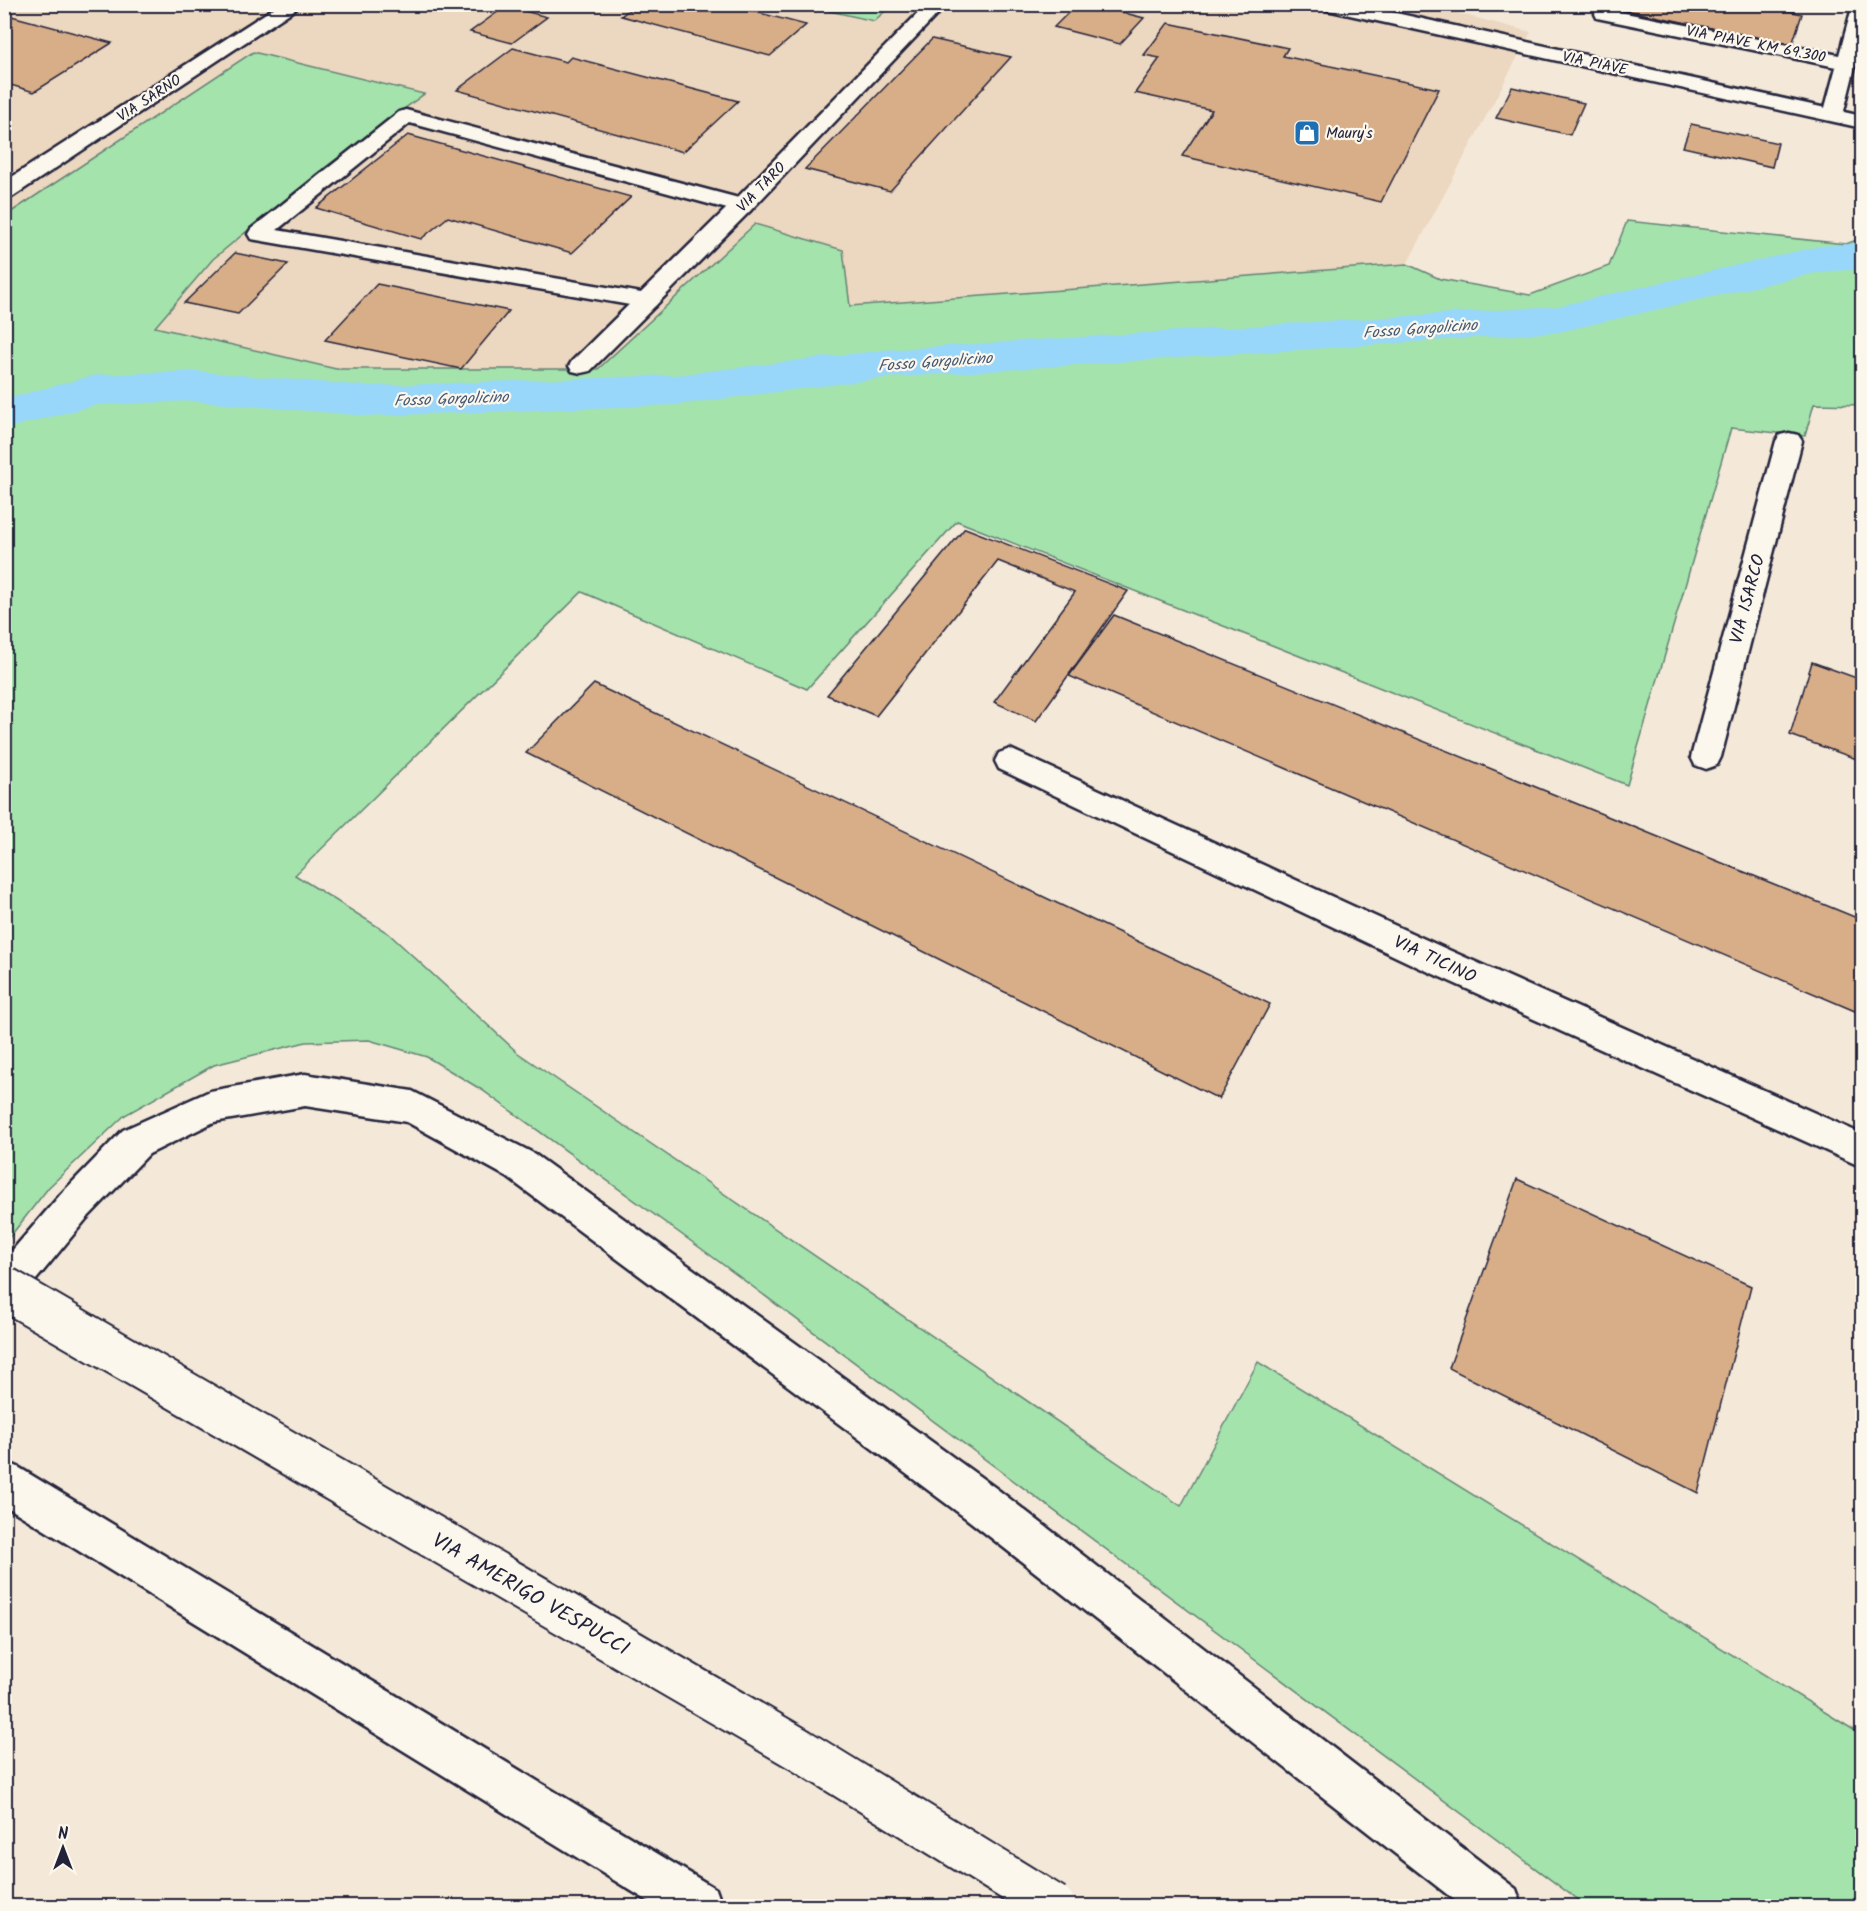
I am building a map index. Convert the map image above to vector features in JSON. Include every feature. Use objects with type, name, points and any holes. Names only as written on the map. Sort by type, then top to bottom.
[{"type":"street","name":"VIA SARNO","points":[[4,192],[294,4]]},
{"type":"street","name":"VIA TARO","points":[[581,366],[742,206],[938,4]]},
{"type":"street","name":"VIA PIAVE","points":[[1327,4],[1863,122]]},
{"type":"street","name":"VIA PIAVE KM 69.300","points":[[1608,4],[1604,14],[1847,63]]},
{"type":"street","points":[[1833,115],[1862,4]]},
{"type":"street","points":[[647,301],[259,234],[406,116],[742,206]]},
{"type":"street","name":"VIA ISARCO","points":[[1706,757],[1789,441]]},
{"type":"street","name":"VIA TICINO","points":[[1010,761],[1430,957],[1863,1151]]},
{"type":"street","points":[[4,1289],[74,1206],[136,1142],[210,1107],[305,1090],[412,1107],[520,1165],[934,1468],[1499,1906]]},
{"type":"street","name":"VIA AMERIGO VESPUCCI","points":[[4,1289],[800,1750],[1054,1906]]},
{"type":"street","points":[[4,1481],[699,1906]]},
{"type":"shaded area","points":[[1421,4],[1531,32],[1407,264],[849,306],[755,224],[598,369],[336,369],[154,327],[213,259],[323,169],[424,94],[253,53],[5,216],[5,5]]},
{"type":"green space","points":[[803,5],[892,5],[874,21]]},
{"type":"green space","points":[[253,52],[424,94],[323,169],[213,259],[155,327],[336,369],[598,369],[755,224],[843,250],[850,306],[1407,264],[1440,279],[1530,295],[1609,266],[1627,221],[1846,244],[1862,238],[1862,405],[1814,404],[1805,436],[1731,428],[1627,785],[957,521],[807,689],[582,592],[295,875],[388,933],[518,1053],[1181,1506],[1258,1362],[1862,1735],[1862,1906],[1586,1906],[710,1255],[482,1090],[427,1057],[369,1040],[306,1042],[214,1065],[125,1115],[49,1187],[5,1243],[5,216]]},
{"type":"building","points":[[637,4],[725,4],[806,25],[770,56],[621,16]]},
{"type":"building","points":[[1077,4],[1090,4],[1144,18],[1120,44],[1054,27]]},
{"type":"building","points":[[1617,4],[1776,4],[1775,8],[1802,14],[1792,45],[1616,8]]},
{"type":"building","points":[[506,6],[547,17],[512,43],[470,32]]},
{"type":"building","points":[[4,14],[112,43],[34,92],[4,83]]},
{"type":"building","name":"Maury's","points":[[1168,23],[1288,48],[1283,56],[1439,89],[1381,202],[1182,156],[1212,110],[1135,93],[1160,58],[1144,55]]},
{"type":"building","points":[[932,39],[1011,57],[890,191],[805,169]]},
{"type":"building","points":[[513,48],[566,62],[571,57],[738,101],[683,152],[457,90]]},
{"type":"building","points":[[1512,87],[1584,103],[1570,135],[1496,118]]},
{"type":"building","points":[[1691,124],[1778,143],[1772,167],[1683,147]]},
{"type":"building","points":[[408,135],[631,197],[572,253],[448,217],[421,239],[316,208]]},
{"type":"building","points":[[235,253],[288,264],[238,314],[184,303]]},
{"type":"building","points":[[377,284],[509,311],[461,369],[325,340]]},
{"type":"building","points":[[965,528],[1128,591],[1036,721],[994,702],[1075,592],[998,561],[876,716],[827,695]]},
{"type":"building","points":[[1114,615],[1862,920],[1862,1014],[1069,676]]},
{"type":"building","points":[[1812,662],[1862,680],[1862,761],[1790,735]]},
{"type":"building","points":[[594,684],[1270,1004],[1219,1099],[526,753]]},
{"type":"building","points":[[1517,1179],[1751,1286],[1698,1493],[1449,1368]]},
{"type":"waterway","name":"Fosso Gorgolicino","points":[[4,414],[96,390],[193,386],[367,401],[675,390],[884,364],[1559,319],[1820,259],[1862,256]]},
{"type":"place","name":"Maury's","points":[[1307,133]]}]
